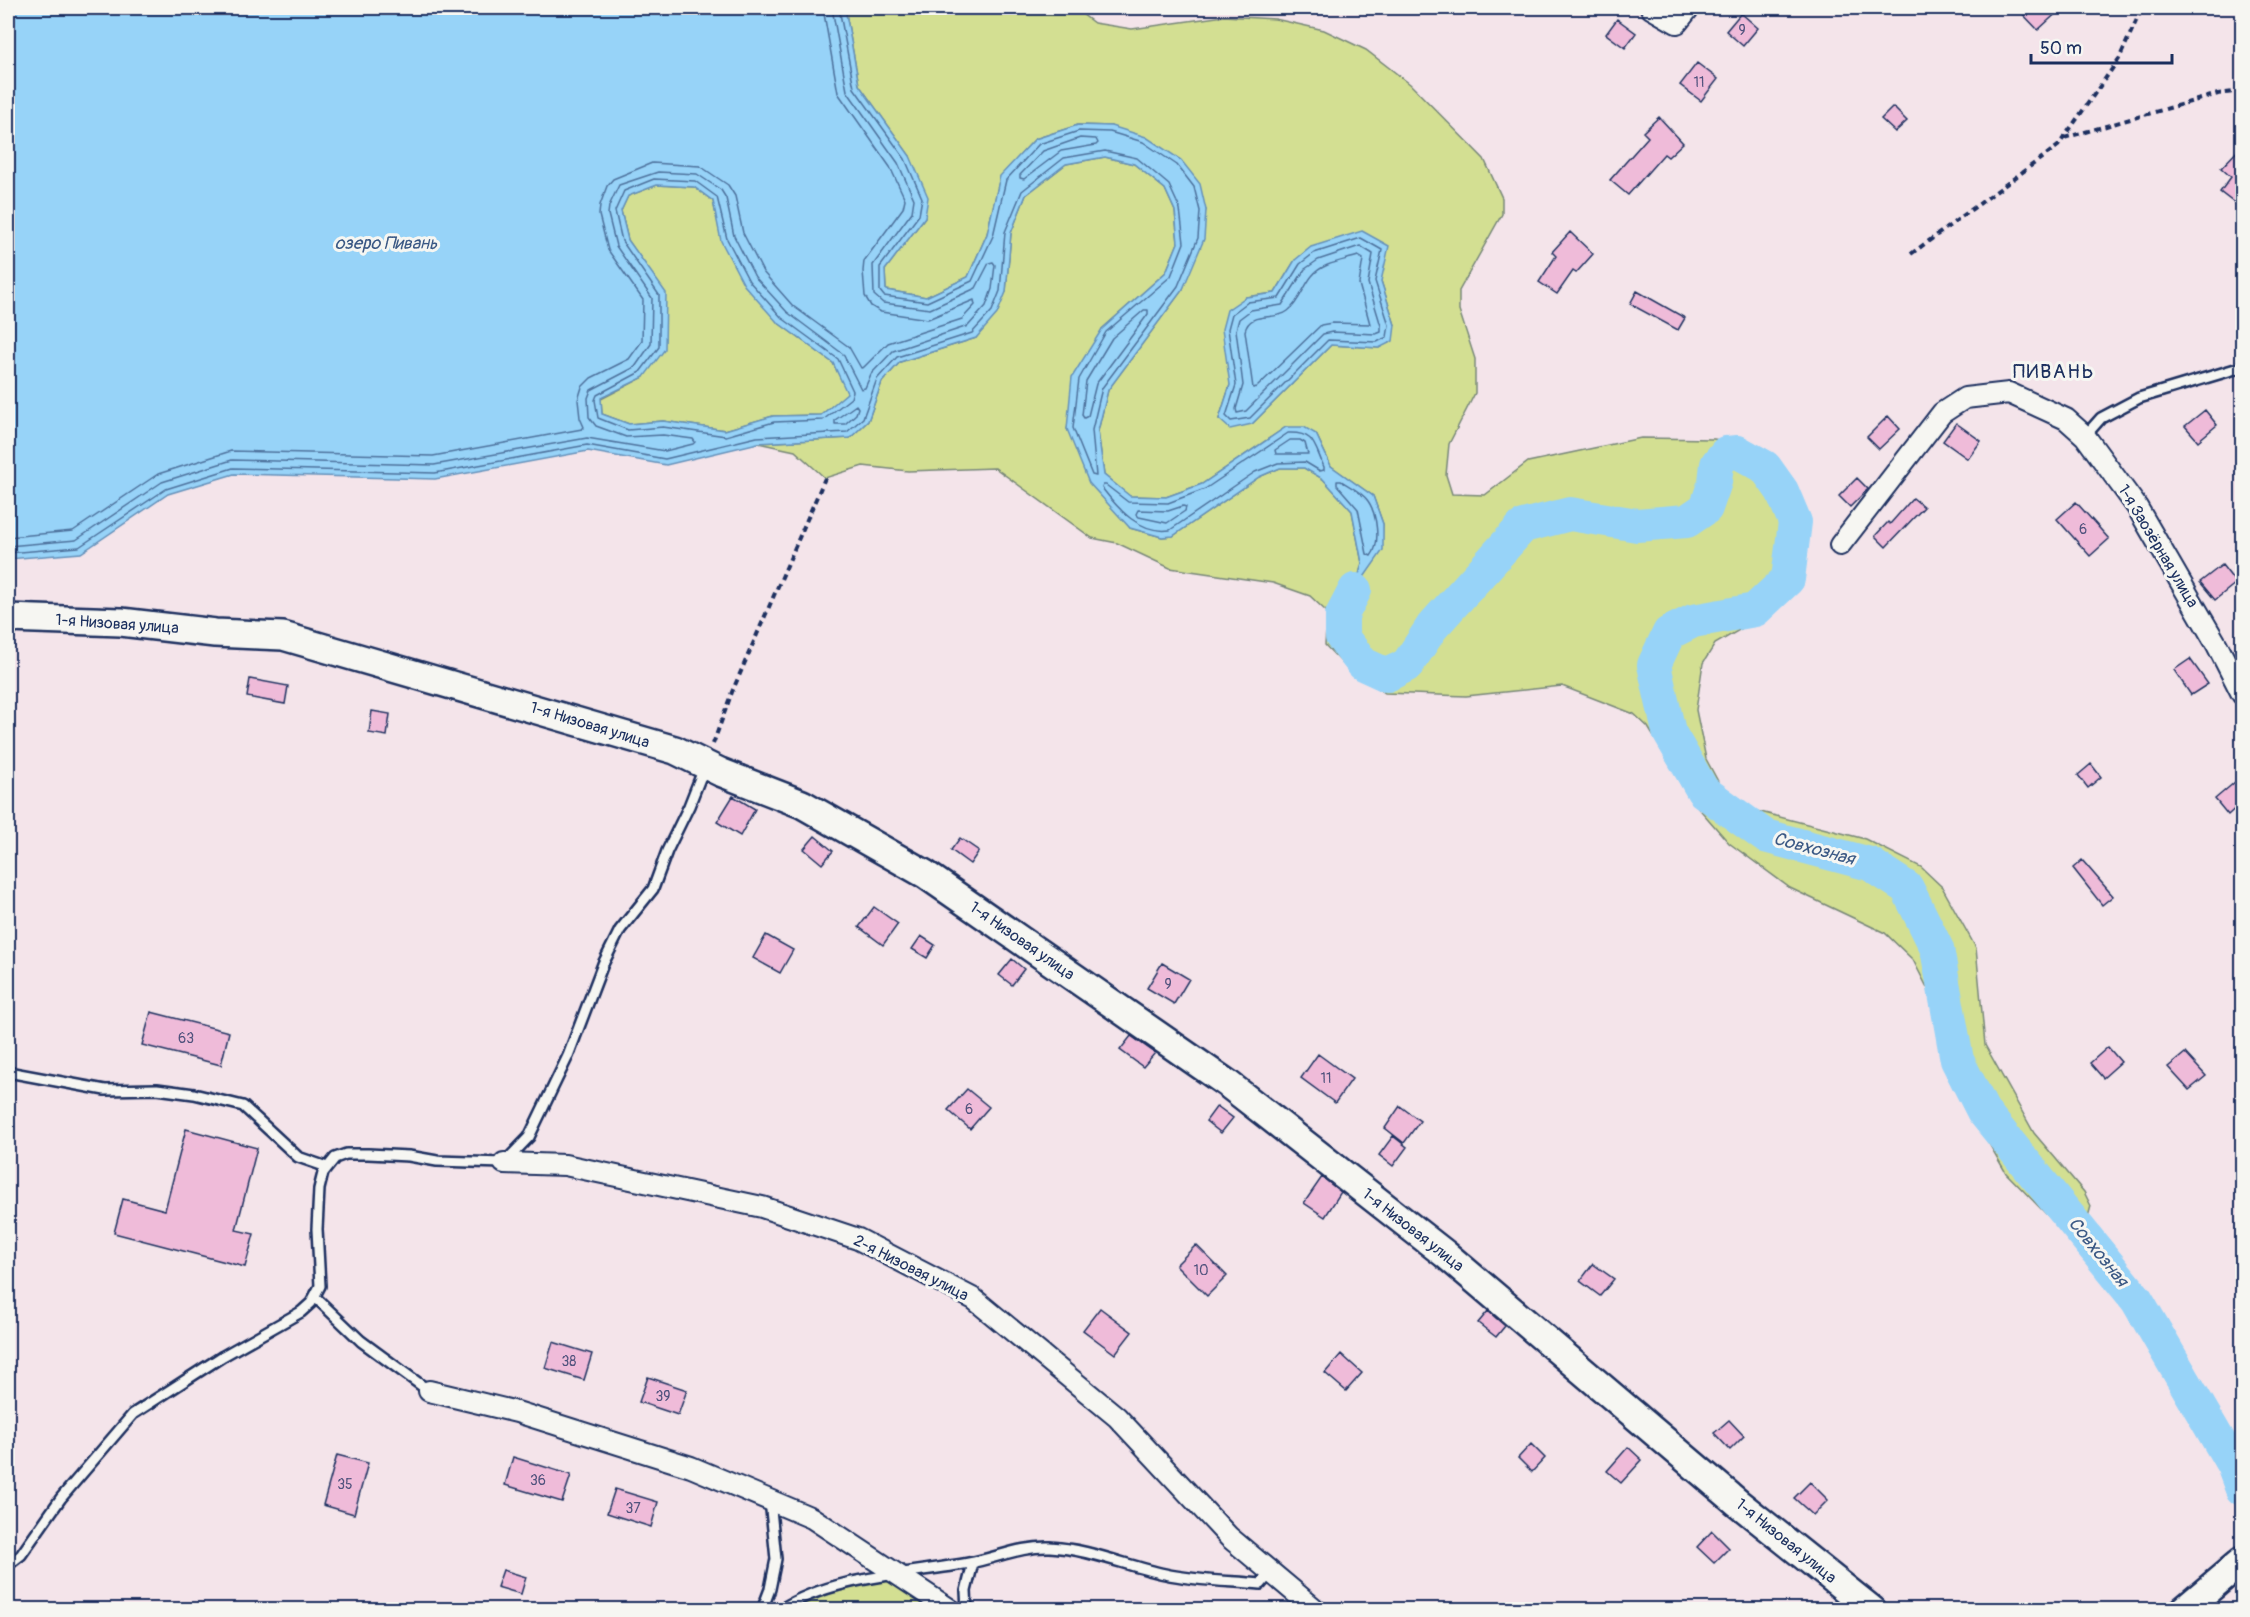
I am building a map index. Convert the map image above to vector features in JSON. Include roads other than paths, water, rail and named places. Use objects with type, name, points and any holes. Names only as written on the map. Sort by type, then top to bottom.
[{"type":"street","points":[[1651,8],[1683,15]]},
{"type":"street","name":"1-я Заозёрная улица","points":[[1840,545],[1942,413],[1965,398],[2009,393],[2066,419],[2085,436],[2138,507],[2217,645],[2242,694]]},
{"type":"street","name":"1-я Низовая улица","points":[[8,618],[121,622],[215,633],[283,636],[663,747],[802,804],[925,874],[1228,1084],[1444,1254],[1738,1503],[1872,1610]]},
{"type":"street","name":"2-я Низовая улица","points":[[504,1163],[565,1165],[762,1208],[858,1239],[974,1299],[1117,1417],[1229,1537],[1316,1610]]},
{"type":"street","points":[[429,1391],[517,1412],[691,1467],[770,1500],[812,1518],[951,1610]]},
{"type":"street","points":[[2184,1610],[2242,1561]]},
{"type":"lane","points":[[2085,436],[2101,418],[2139,398],[2242,367]]},
{"type":"lane","points":[[8,1565],[21,1555],[61,1498],[133,1414],[223,1356],[301,1312],[311,1303],[320,1281],[317,1229],[318,1200],[323,1173],[339,1156],[357,1154],[409,1156],[436,1161],[504,1163],[530,1137],[568,1056],[603,964],[620,930],[653,889],[705,764]]},
{"type":"lane","points":[[8,1072],[105,1089],[157,1089],[194,1094],[243,1106],[298,1157],[327,1167]]},
{"type":"lane","points":[[315,1297],[361,1341],[429,1391]]},
{"type":"lane","points":[[762,1610],[770,1589],[776,1559],[770,1500]]},
{"type":"lane","points":[[780,1610],[794,1601],[844,1584],[973,1563],[1002,1553],[1049,1547],[1095,1555],[1166,1574],[1260,1584],[1271,1572]]},
{"type":"lane","points":[[967,1610],[966,1592],[973,1563]]},
{"type":"water","name":"озеро Пивань","points":[[8,8],[845,8],[859,85],[910,156],[928,197],[925,217],[885,270],[886,290],[926,297],[968,277],[987,234],[1000,176],[1035,139],[1078,125],[1111,126],[1146,137],[1181,160],[1200,184],[1206,210],[1204,239],[1183,289],[1108,390],[1098,431],[1104,475],[1130,496],[1166,497],[1202,484],[1286,427],[1304,427],[1316,434],[1331,466],[1373,496],[1383,524],[1383,550],[1355,590],[1362,563],[1352,511],[1323,479],[1304,468],[1280,468],[1259,477],[1173,536],[1162,537],[1130,528],[1089,483],[1067,429],[1072,377],[1102,329],[1166,272],[1178,243],[1175,211],[1165,189],[1134,164],[1105,157],[1066,164],[1026,195],[1011,233],[1006,292],[997,314],[976,338],[900,362],[882,382],[868,421],[850,438],[758,443],[666,465],[588,451],[435,479],[234,474],[168,494],[81,553],[8,559]],"holes":[[[657,185],[694,187],[713,201],[721,241],[744,285],[777,322],[833,363],[847,393],[821,415],[773,416],[725,430],[663,421],[629,424],[602,414],[601,398],[644,377],[665,349],[666,293],[628,240],[621,211],[628,196]]]},
{"type":"water","points":[[1362,231],[1389,246],[1381,281],[1395,325],[1393,341],[1379,348],[1331,345],[1252,424],[1230,429],[1219,419],[1230,385],[1222,329],[1227,310],[1246,297],[1275,293],[1295,260],[1311,247]]},
{"type":"waterway","name":"Совхозная","points":[[1355,590],[1342,615],[1342,637],[1363,664],[1387,675],[1407,665],[1432,627],[1523,526],[1570,514],[1637,525],[1687,521],[1706,508],[1715,482],[1717,464],[1726,453],[1738,452],[1765,467],[1782,491],[1795,522],[1788,579],[1755,610],[1693,621],[1669,633],[1654,665],[1669,732],[1703,791],[1765,836],[1870,864],[1907,888],[1937,949],[1957,1060],[1983,1111],[2137,1300],[2233,1465],[2242,1489]]},
{"type":"district","name":"ПИВАНЬ","points":[[2054,371]]}]
